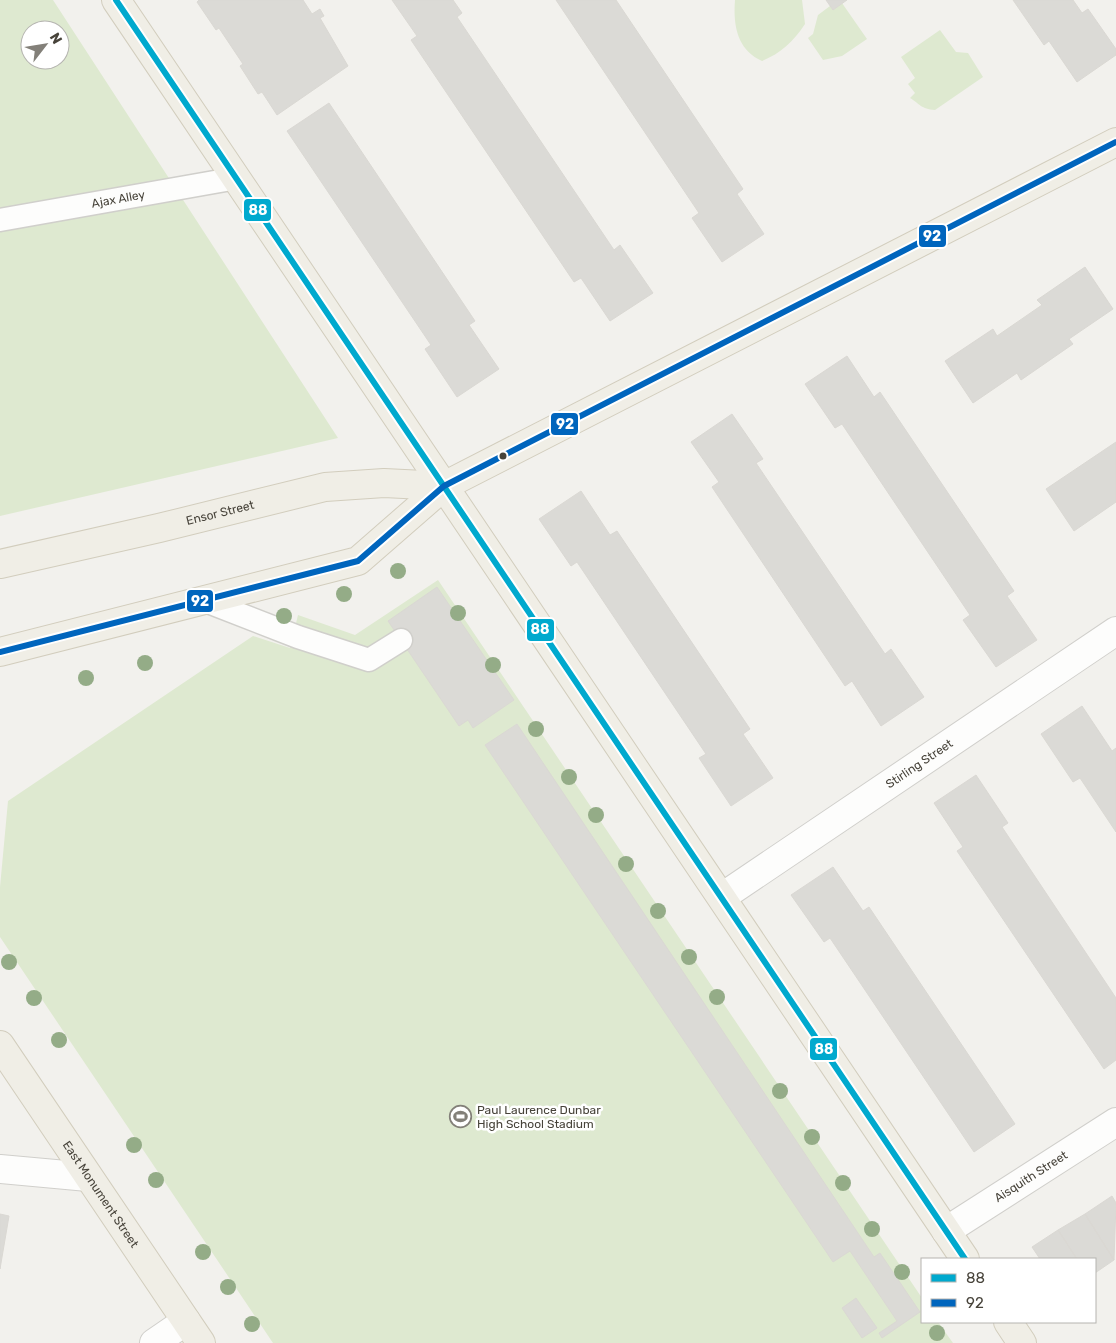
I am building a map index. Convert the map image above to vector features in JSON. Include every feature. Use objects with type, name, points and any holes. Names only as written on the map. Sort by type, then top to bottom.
[{"type":"main road","points":[[116,0],[964,1258]]},
{"type":"main road","name":"Ensor Street","points":[[0,652],[358,561],[444,486],[1116,142]]},
{"type":"main road","name":"Ensor Street","points":[[0,564],[325,487],[384,483],[444,486]]},
{"type":"main road","name":"East Monument Street","points":[[0,1045],[194,1332]]},
{"type":"main road","points":[[1009,1323],[1022,1343]]},
{"type":"street","name":"Stirling Street","points":[[722,897],[1116,631]]},
{"type":"street","name":"Aisquith Street","points":[[946,1231],[1116,1122]]},
{"type":"street","points":[[0,1169],[88,1177]]},
{"type":"street","points":[[154,1343],[194,1332]]},
{"type":"lane","name":"Ajax Alley","points":[[0,220],[236,178]]},
{"type":"lane","points":[[202,600],[298,637],[369,660],[401,640]]},
{"type":"green space","points":[[0,0],[53,0],[66,20],[20,20],[20,70],[70,70],[70,26],[338,438],[0,516]]},
{"type":"green space","points":[[735,0],[802,0],[805,24],[786,46],[762,61],[747,50],[738,36],[735,19]]},
{"type":"green space","points":[[842,3],[867,39],[842,56],[823,60],[808,38],[813,34],[818,15],[830,6]]},
{"type":"green space","points":[[940,30],[956,52],[968,53],[983,77],[935,110],[924,107],[910,98],[915,93],[908,84],[915,78],[901,57]]},
{"type":"green space","name":"Paul Laurence Dunbar High School Stadium","points":[[438,580],[921,1297],[921,1323],[939,1323],[953,1343],[273,1343],[0,937],[0,887],[8,801],[253,636],[290,648],[298,615],[355,635]]},
{"type":"building","points":[[199,0],[303,0],[312,14],[320,9],[324,16],[320,18],[348,66],[277,115],[262,92],[258,94],[240,66],[243,64],[219,28],[216,30],[197,2]]},
{"type":"building","points":[[392,0],[453,0],[462,13],[457,17],[614,250],[620,245],[653,293],[610,321],[581,278],[574,282],[411,40],[417,36]]},
{"type":"building","points":[[556,0],[616,0],[743,189],[737,194],[764,234],[722,262],[692,218],[699,213]]},
{"type":"building","points":[[826,0],[847,0],[833,10]]},
{"type":"building","points":[[1013,0],[1073,0],[1082,13],[1088,9],[1116,49],[1116,55],[1077,82],[1049,41],[1044,45]]},
{"type":"building","points":[[329,103],[475,321],[469,325],[499,369],[457,397],[425,349],[431,345],[287,131]]},
{"type":"building","points":[[1085,267],[1113,309],[1069,339],[1073,344],[1021,380],[1017,373],[973,403],[945,361],[993,329],[997,336],[1042,305],[1037,300]]},
{"type":"building","points":[[847,356],[874,397],[880,392],[1014,591],[1007,596],[1037,640],[996,667],[963,620],[970,615],[842,424],[835,428],[805,384]]},
{"type":"building","points":[[732,414],[763,459],[756,463],[885,654],[891,649],[924,697],[881,726],[852,681],[845,686],[712,487],[719,482],[691,442]]},
{"type":"building","points":[[1116,442],[1116,502],[1074,531],[1046,489]]},
{"type":"building","points":[[581,491],[610,535],[617,531],[750,729],[743,734],[773,778],[731,806],[699,758],[706,754],[577,562],[571,566],[539,519]]},
{"type":"building","points":[[437,587],[514,700],[473,728],[468,720],[459,726],[388,621]]},
{"type":"building","points":[[1082,706],[1112,751],[1116,748],[1116,832],[1080,778],[1073,782],[1041,734]]},
{"type":"building","points":[[517,724],[874,1257],[880,1253],[920,1312],[882,1338],[879,1333],[897,1321],[850,1251],[833,1262],[485,745]]},
{"type":"building","points":[[976,775],[1008,823],[1002,827],[1116,998],[1116,1060],[1104,1069],[957,851],[963,847],[934,803]]},
{"type":"building","points":[[833,867],[863,911],[869,907],[1015,1124],[974,1152],[830,938],[824,942],[791,895]]},
{"type":"building","points":[[1112,1196],[1116,1203],[1114,1260],[1085,1214]]},
{"type":"building","points":[[0,1214],[9,1216],[0,1269]]},
{"type":"building","points":[[1085,1214],[1114,1260],[1096,1272],[1096,1258],[1076,1258],[1058,1230]]},
{"type":"building","points":[[1058,1230],[1076,1258],[1039,1258],[1032,1247]]},
{"type":"building","points":[[856,1298],[877,1328],[862,1338],[842,1308]]},
{"type":"transit line","name":"88","points":[[116,0],[964,1258]]},
{"type":"transit line","name":"92","points":[[0,652],[358,561],[444,486],[1116,142]]},
{"type":"place","name":"Paul Laurence Dunbar High School Stadium","points":[[461,1117]]}]
